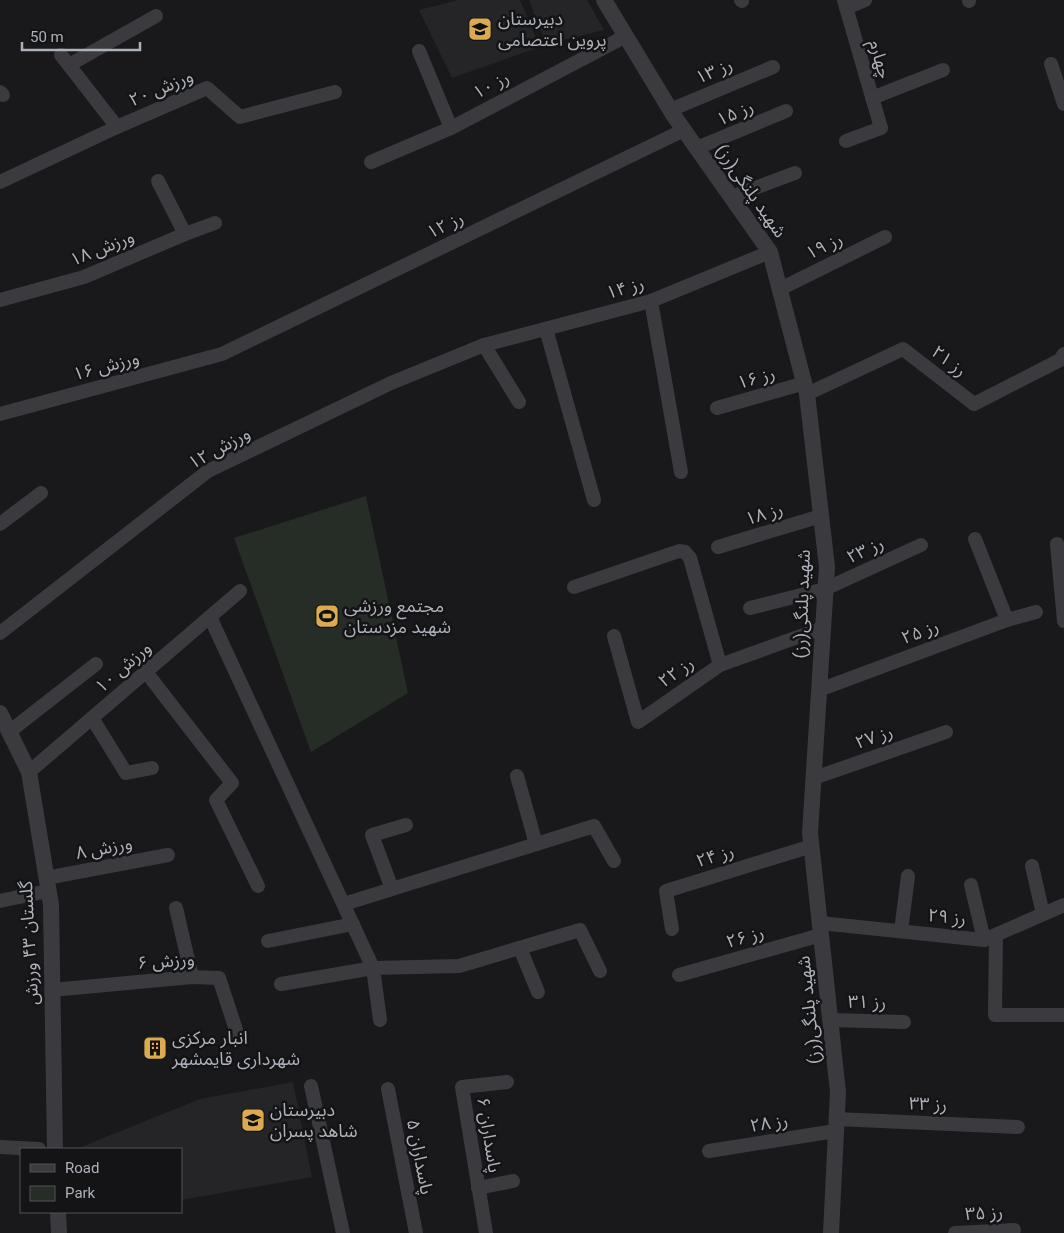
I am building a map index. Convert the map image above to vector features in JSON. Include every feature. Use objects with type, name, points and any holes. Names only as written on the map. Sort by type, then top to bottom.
[{"type":"street","name":"شهید پلنگی(رز)","points":[[606,0],[670,110],[770,252],[806,389],[827,567],[810,833],[838,1092],[830,1233]]},
{"type":"street","points":[[845,4],[865,0]]},
{"type":"street","name":"چهارم","points":[[845,4],[881,128],[846,141]]},
{"type":"street","points":[[117,126],[65,60],[156,16]]},
{"type":"street","name":"رز ۱۰","points":[[370,162],[450,128],[626,36]]},
{"type":"street","points":[[418,51],[450,128]]},
{"type":"street","points":[[1051,64],[1064,104]]},
{"type":"street","name":"رز ۱۳","points":[[670,110],[773,67]]},
{"type":"street","points":[[872,98],[943,70]]},
{"type":"street","name":"ورزش ۲۰","points":[[0,182],[117,126],[207,88],[240,117],[335,92]]},
{"type":"street","name":"رز ۱۵","points":[[697,148],[786,111]]},
{"type":"street","name":"رز ۱۲","points":[[222,354],[684,130]]},
{"type":"street","points":[[731,197],[795,173]]},
{"type":"street","points":[[158,181],[185,234]]},
{"type":"street","name":"ورزش ۱۸","points":[[0,300],[84,277],[215,223]]},
{"type":"street","name":"رز ۱۹","points":[[780,289],[884,237]]},
{"type":"street","name":"رز ۱۴","points":[[484,345],[651,301],[770,252]]},
{"type":"street","points":[[651,301],[681,472]]},
{"type":"street","points":[[546,329],[594,500]]},
{"type":"street","points":[[484,345],[519,402]]},
{"type":"street","name":"ورزش ۱۲","points":[[0,633],[208,471],[391,383],[484,345]]},
{"type":"street","name":"رز ۲۱","points":[[806,389],[903,349],[974,404],[1060,360],[1064,354]]},
{"type":"street","name":"ورزش ۱۶","points":[[0,414],[222,354]]},
{"type":"street","name":"رز ۱۶","points":[[717,408],[806,389]]},
{"type":"street","points":[[0,524],[40,493]]},
{"type":"street","name":"رز ۱۸","points":[[718,547],[821,516]]},
{"type":"street","points":[[975,539],[1007,620]]},
{"type":"street","points":[[1057,544],[1064,621]]},
{"type":"street","name":"رز ۲۳","points":[[750,608],[825,589],[921,545]]},
{"type":"street","points":[[574,588],[678,551],[685,552],[690,558],[720,665]]},
{"type":"street","name":"ورزش ۱۰","points":[[29,772],[240,591]]},
{"type":"street","name":"رز ۲۵","points":[[819,690],[1007,620],[1036,612]]},
{"type":"street","points":[[210,617],[373,968],[380,1020]]},
{"type":"street","name":"رز ۲۲","points":[[614,636],[638,722],[720,665],[823,628]]},
{"type":"street","points":[[3,722],[96,664]]},
{"type":"street","points":[[146,672],[232,784],[216,800],[258,886]]},
{"type":"street","points":[[92,718],[126,773],[152,768]]},
{"type":"street","name":"گلستان ۴۳ ورزش","points":[[3,722],[29,772],[51,905],[55,1148]]},
{"type":"street","name":"رز ۲۷","points":[[814,778],[946,732]]},
{"type":"street","points":[[517,776],[536,844]]},
{"type":"street","points":[[392,889],[372,835],[406,825]]},
{"type":"street","points":[[344,904],[594,826],[614,861]]},
{"type":"street","name":"رز ۲۴","points":[[672,929],[666,891],[812,846]]},
{"type":"street","name":"ورزش ۸","points":[[0,901],[47,885],[168,855]]},
{"type":"street","points":[[1032,866],[1043,914]]},
{"type":"street","points":[[901,931],[908,876]]},
{"type":"street","points":[[971,885],[990,937],[995,1015],[1064,1015]]},
{"type":"street","points":[[990,937],[1064,905]]},
{"type":"street","points":[[176,908],[192,977]]},
{"type":"street","points":[[268,941],[353,924]]},
{"type":"street","name":"رز ۲۹","points":[[820,929],[901,931],[990,937]]},
{"type":"street","name":"رز ۲۶","points":[[679,975],[820,929]]},
{"type":"street","points":[[281,984],[373,968],[460,966],[580,930],[600,971]]},
{"type":"street","points":[[520,948],[538,992]]},
{"type":"street","name":"ورزش ۶","points":[[52,990],[192,977],[219,978],[239,1039]]},
{"type":"street","name":"رز ۳۱","points":[[830,1020],[904,1022]]},
{"type":"street","name":"پاسداران ۶","points":[[486,1233],[462,1087],[506,1082]]},
{"type":"street","points":[[311,1086],[343,1233]]},
{"type":"street","name":"پاسداران ۵","points":[[388,1089],[416,1233]]},
{"type":"street","name":"رز ۳۳","points":[[836,1125],[1018,1127]]},
{"type":"street","name":"رز ۲۸","points":[[709,1151],[836,1125]]},
{"type":"street","points":[[0,1147],[20,1148]]},
{"type":"street","points":[[478,1188],[513,1181]]},
{"type":"street","points":[[58,1213],[59,1233]]},
{"type":"street","name":"رز ۳۵","points":[[955,1233],[1014,1230]]},
{"type":"shaded area","name":"دبیرستان پروین اعتصامی","points":[[458,0],[520,0],[540,47],[452,78],[419,10]]},
{"type":"shaded area","points":[[529,0],[587,0],[604,30],[546,44]]},
{"type":"shaded area","name":"دبیرستان شاهد پسران","points":[[293,1082],[312,1177],[182,1200],[182,1148],[78,1148],[200,1099]]},
{"type":"green space","name":"مجتمع ورزشی شهید مزدستان","points":[[366,496],[408,693],[311,752],[234,538]]},
{"type":"place","name":"دبیرستان پروین اعتصامی","points":[[480,29]]},
{"type":"place","name":"مجتمع ورزشی شهید مزدستان","points":[[327,616]]},
{"type":"place","name":"انبار مرکزی شهرداری قایمشهر","points":[[155,1048]]},
{"type":"place","name":"دبیرستان شاهد پسران","points":[[253,1120]]}]
